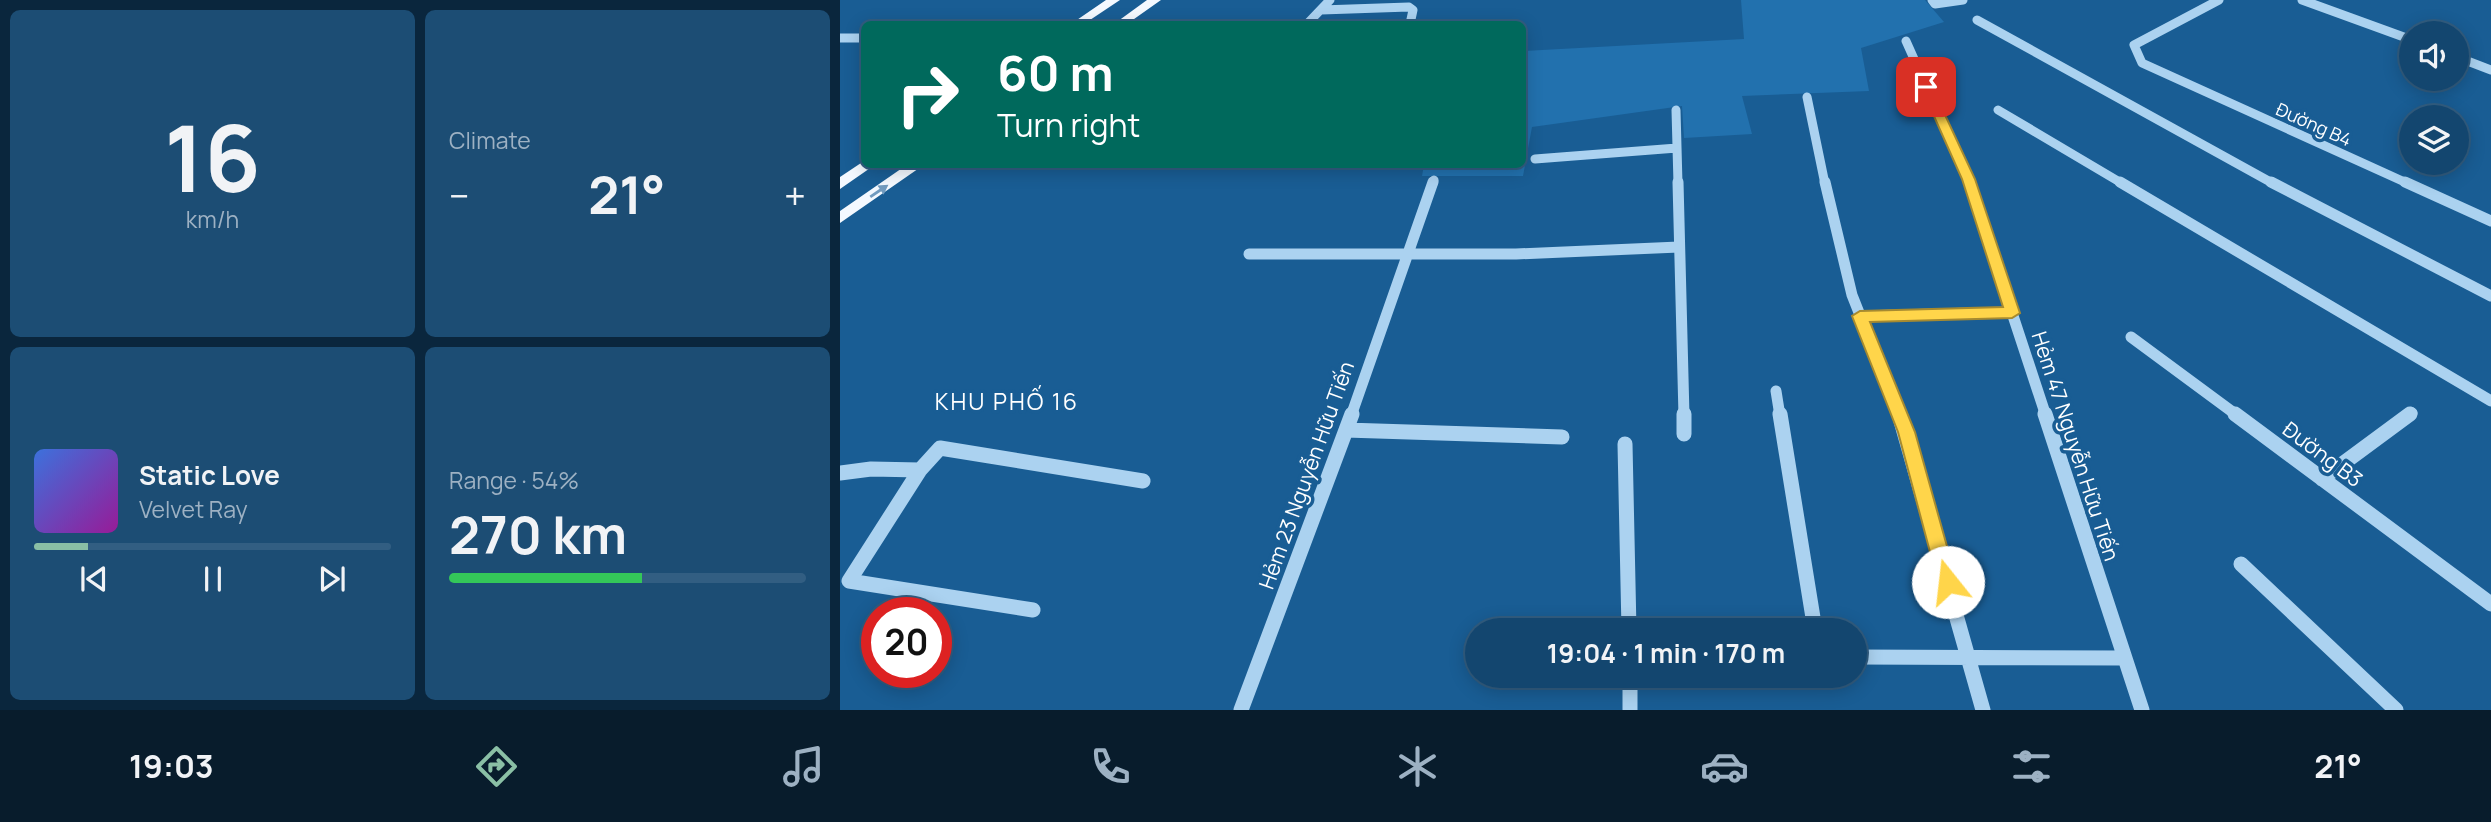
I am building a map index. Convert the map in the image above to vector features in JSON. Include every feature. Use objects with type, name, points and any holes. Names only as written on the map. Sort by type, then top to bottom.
[{"type":"main road","points":[[1082,21],[1114,0]]},
{"type":"main road","points":[[1124,21],[1155,0]]},
{"type":"main road","points":[[840,184],[863,168]]},
{"type":"main road","points":[[840,218],[912,168]]},
{"type":"street","points":[[1310,21],[1330,0]]},
{"type":"street","points":[[1932,0],[1936,4],[1964,0]]},
{"type":"street","points":[[2134,45],[2219,0]]},
{"type":"street","points":[[2302,0],[2399,35]]},
{"type":"street","points":[[1321,10],[1412,7],[1410,21]]},
{"type":"street","points":[[1977,20],[2304,200],[2491,296]]},
{"type":"street","points":[[840,38],[861,38]]},
{"type":"street","name":"Hẻm 47 Nguyễn Hữu Tiến","points":[[1906,41],[1968,179],[2123,658],[2143,710]]},
{"type":"street","name":"Đường B4","points":[[2134,45],[2143,63],[2491,221]]},
{"type":"street","points":[[2469,62],[2491,70]]},
{"type":"street","points":[[1807,96],[1838,244],[1860,316],[1906,432],[1983,710]]},
{"type":"street","points":[[1676,110],[1684,434]]},
{"type":"street","points":[[1998,110],[2491,401]]},
{"type":"street","points":[[1535,159],[1677,148]]},
{"type":"street","name":"Hẻm 23 Nguyễn Hữu Tiến","points":[[1241,710],[1346,430],[1434,180]]},
{"type":"street","points":[[1249,254],[1516,254],[1679,247]]},
{"type":"street","points":[[1860,316],[2012,313]]},
{"type":"street","name":"Đường B3","points":[[2131,337],[2491,604]]},
{"type":"street","points":[[1776,391],[1813,618]]},
{"type":"street","points":[[2322,479],[2412,413]]},
{"type":"street","points":[[1346,430],[1562,437]]},
{"type":"street","points":[[1625,444],[1629,618]]},
{"type":"street","points":[[1032,610],[849,581],[920,470],[940,448],[1143,481]]},
{"type":"street","points":[[840,473],[871,469],[920,470]]},
{"type":"street","points":[[2241,564],[2396,710]]},
{"type":"street","points":[[1867,657],[2123,658]]},
{"type":"street","points":[[1630,688],[1630,710]]},
{"type":"shaded area","points":[[1741,0],[1925,0],[1944,22],[1861,48],[1869,91],[1742,96],[1752,134],[1684,138],[1682,106],[1532,127],[1526,160],[1526,51],[1744,39]]},
{"type":"shaded area","points":[[1423,168],[1524,168],[1523,176],[1422,176]]},
{"type":"district","name":"KHU PHỐ 16","points":[[1007,401]]},
{"type":"route","points":[[1926,87],[1968,179],[2012,313],[1860,316],[1906,432],[1948,582]]}]
